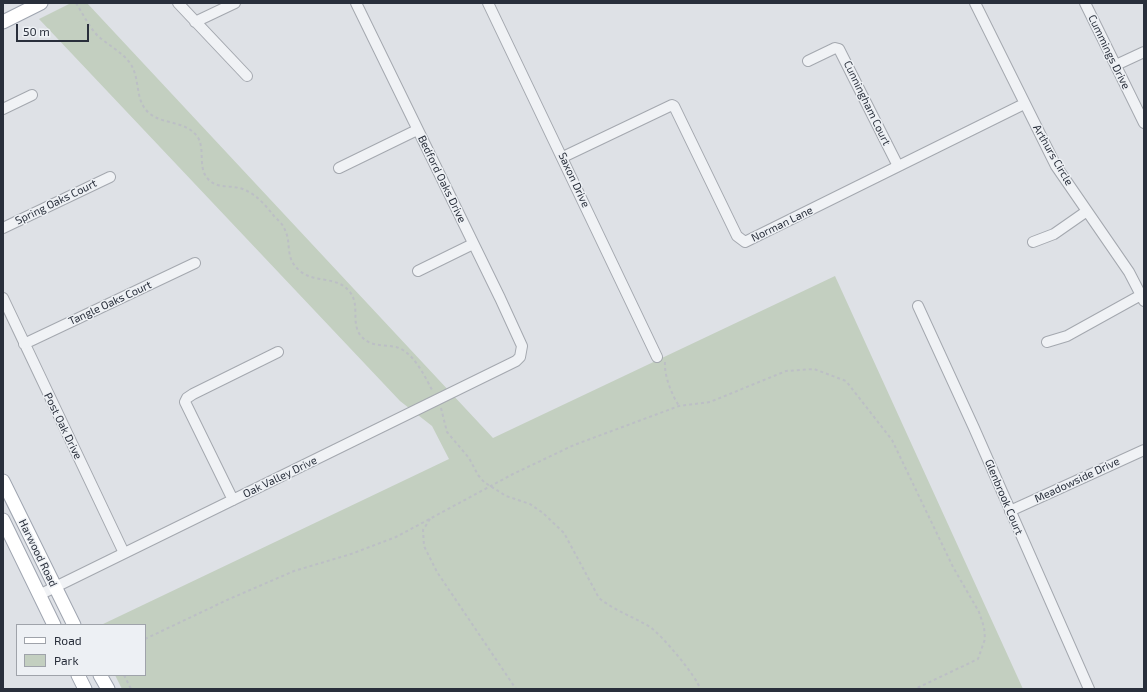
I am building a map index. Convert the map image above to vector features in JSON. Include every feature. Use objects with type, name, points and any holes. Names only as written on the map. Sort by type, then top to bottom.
[{"type":"main road","points":[[3,22],[41,3]]},
{"type":"main road","name":"Harwood Road","points":[[3,481],[74,624]]},
{"type":"main road","name":"Harwood Road","points":[[3,519],[54,624]]},
{"type":"main road","points":[[78,676],[85,689]]},
{"type":"main road","points":[[101,676],[108,689]]},
{"type":"street","points":[[178,3],[248,76]]},
{"type":"street","points":[[195,22],[235,3]]},
{"type":"street","name":"Bedford Oaks Drive","points":[[356,3],[522,346],[520,357]]},
{"type":"street","name":"Saxon Drive","points":[[488,3],[658,357]]},
{"type":"street","name":"Arthurs Circle","points":[[975,3],[1056,166],[1125,266],[1143,298]]},
{"type":"street","name":"Cummings Drive","points":[[1086,3],[1144,123]]},
{"type":"street","name":"Cunningham Court","points":[[808,61],[835,48],[839,49],[898,166]]},
{"type":"street","points":[[1116,65],[1144,52]]},
{"type":"street","points":[[3,109],[32,96]]},
{"type":"street","name":"Norman Lane","points":[[563,157],[672,105],[674,106],[737,236],[746,242],[1024,104]]},
{"type":"street","points":[[338,168],[417,130]]},
{"type":"street","name":"Spring Oaks Court","points":[[3,228],[110,177]]},
{"type":"street","points":[[1033,242],[1054,234],[1087,211]]},
{"type":"street","points":[[418,271],[473,244]]},
{"type":"street","name":"Tangle Oaks Court","points":[[24,344],[195,263]]},
{"type":"street","name":"Post Oak Drive","points":[[3,298],[124,553]]},
{"type":"street","points":[[1047,342],[1067,336],[1143,298]]},
{"type":"street","name":"Glenbrook Court","points":[[918,306],[969,416],[1089,689]]},
{"type":"street","points":[[233,500],[186,402],[192,394],[278,352]]},
{"type":"street","name":"Oak Valley Drive","points":[[39,595],[516,361],[520,357]]},
{"type":"street","name":"Meadowside Drive","points":[[1010,511],[1144,450]]},
{"type":"street","points":[[3,519],[17,510]]},
{"type":"path","points":[[76,3],[98,35],[129,62],[135,73],[138,95],[142,105],[149,113],[158,119],[184,126],[197,137],[202,147],[202,166],[208,179],[221,186],[244,189],[261,202],[285,229],[288,252],[292,262],[299,271],[309,277],[339,283],[348,289],[356,303],[356,327],[360,334],[372,344],[403,350],[424,373],[441,409],[447,432],[469,458],[478,476],[506,496],[530,504],[543,513],[564,533],[591,586],[599,598],[608,605],[652,628],[690,671],[700,689]]},
{"type":"path","points":[[658,357],[666,353],[667,374],[679,406]]},
{"type":"path","points":[[146,639],[227,600],[294,571],[396,537],[490,486],[574,446],[679,406],[710,402],[786,371],[814,369],[846,381],[892,440],[943,546],[979,612],[984,626],[985,639],[978,659],[915,689]]},
{"type":"path","points":[[431,518],[423,530],[424,546],[437,572],[516,689]]},
{"type":"path","points":[[124,676],[131,689]]},
{"type":"green space","points":[[71,3],[87,3],[493,438],[835,276],[1023,689],[122,689],[116,676],[146,676],[146,624],[103,624],[449,459],[432,426],[400,401],[39,19]]}]
